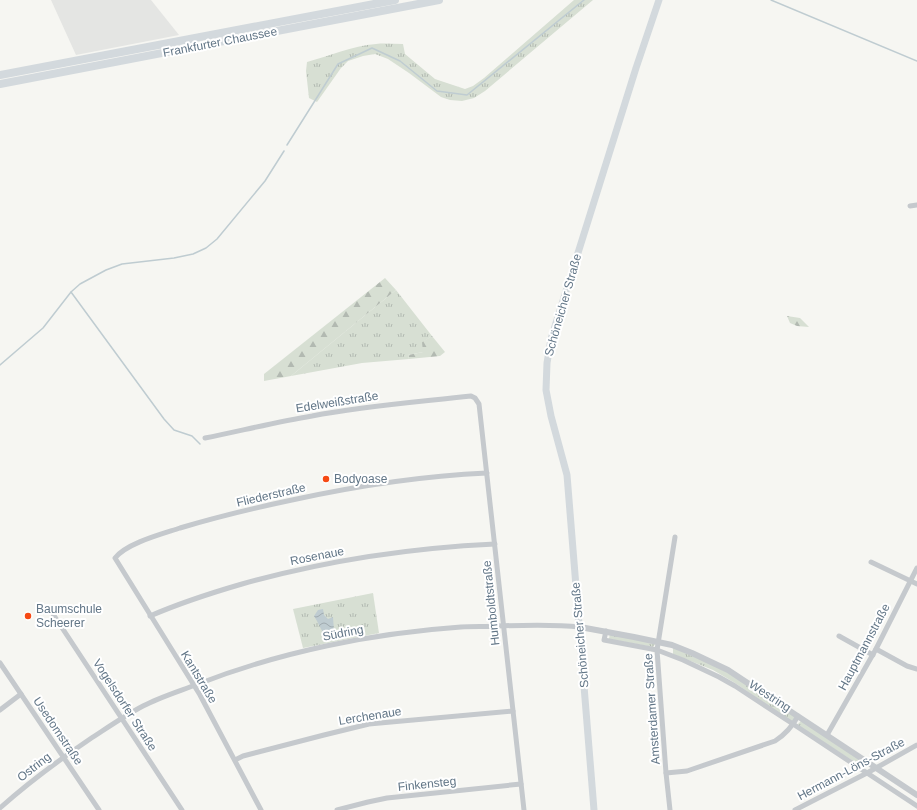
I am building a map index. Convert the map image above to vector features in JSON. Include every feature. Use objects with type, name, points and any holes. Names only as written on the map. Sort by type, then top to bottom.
[{"type":"main road","name":"Frankfurter Chaussee","points":[[0,75],[395,0]]},
{"type":"main road","name":"Frankfurter Chaussee","points":[[0,84],[439,0]]},
{"type":"main road","name":"Schöneicher Straße","points":[[594,810],[567,475],[551,416],[546,390],[548,351],[636,68],[659,0]]},
{"type":"street","points":[[910,206],[917,205]]},
{"type":"street","name":"Edelweißstraße","points":[[205,438],[310,416],[349,410],[397,403],[471,396],[474,397]]},
{"type":"street","name":"Humboldtstraße","points":[[474,397],[480,404],[524,810]]},
{"type":"street","name":"Fliederstraße","points":[[114,558],[118,554],[135,545],[162,534],[271,504],[331,491],[420,478],[487,473]]},
{"type":"street","name":"Amsterdamer Straße","points":[[670,810],[657,650],[675,537]]},
{"type":"street","name":"Rosenaue","points":[[150,616],[175,605],[225,589],[263,578],[333,562],[385,554],[495,544]]},
{"type":"street","name":"Kantstraße","points":[[114,558],[194,686],[261,810]]},
{"type":"street","points":[[871,562],[917,584]]},
{"type":"street","name":"Hauptmannstraße","points":[[827,735],[873,655],[917,568]]},
{"type":"street","name":"Vogelsdorfer Straße","points":[[51,611],[182,810]]},
{"type":"street","name":"Südring","points":[[122,718],[144,706],[239,669],[353,641],[381,636],[462,627],[580,627]]},
{"type":"street","name":"Westring","points":[[580,627],[672,645],[728,670],[917,794]]},
{"type":"street","name":"Westring","points":[[606,631],[604,640],[657,650],[683,660],[735,686],[917,806]]},
{"type":"street","points":[[840,636],[873,655]]},
{"type":"street","points":[[876,649],[907,666],[917,669]]},
{"type":"street","name":"Usedomstraße","points":[[0,663],[99,810]]},
{"type":"street","points":[[0,710],[21,694]]},
{"type":"street","name":"Lerchenaue","points":[[235,760],[243,756],[369,724],[513,711]]},
{"type":"street","points":[[666,773],[687,772],[774,741],[783,736],[798,716]]},
{"type":"street","name":"Ostring","points":[[0,808],[63,757],[122,718]]},
{"type":"street","name":"Hermann-Löns-Straße","points":[[795,810],[867,773],[917,745]]},
{"type":"street","name":"Finkensteg","points":[[337,810],[387,798],[521,784]]},
{"type":"shaded area","points":[[51,0],[151,0],[179,35],[76,55]]},
{"type":"green space","points":[[574,0],[593,0],[485,91],[474,98],[462,101],[450,100],[441,97],[388,59],[375,54],[348,61],[341,68],[317,102],[309,98],[306,71],[307,62],[349,49],[379,44],[403,44],[405,54],[435,79],[465,89],[473,86],[484,78]]},
{"type":"green space","points":[[385,278],[396,290],[291,376],[264,381],[264,374]]},
{"type":"green space","points":[[396,290],[432,336],[423,342],[423,352],[408,355],[409,359],[362,363],[291,376]]},
{"type":"green space","points":[[787,316],[800,318],[809,327],[797,326],[790,323]]},
{"type":"green space","points":[[432,336],[445,352],[440,356],[409,359],[408,355],[423,352],[422,342]]},
{"type":"green space","points":[[373,593],[379,633],[303,648],[293,609]]},
{"type":"green space","points":[[610,633],[656,643],[653,647],[609,639]]},
{"type":"green space","points":[[673,648],[716,665],[796,717],[792,722],[735,683],[713,670],[673,654]]},
{"type":"green space","points":[[802,720],[869,766],[864,768],[797,725]]},
{"type":"water","points":[[323,609],[324,615],[328,619],[333,617],[334,631],[330,634],[324,634],[314,616],[318,610]]},
{"type":"waterway","points":[[287,145],[338,64],[372,48],[400,61],[437,91],[467,95],[584,0]]},
{"type":"waterway","points":[[771,0],[917,61]]},
{"type":"waterway","points":[[0,365],[43,328],[71,292],[80,284],[106,270],[122,264],[174,258],[193,254],[206,248],[217,239],[265,181],[284,151]]},
{"type":"waterway","points":[[71,292],[164,419],[174,430],[192,436],[200,444]]},
{"type":"place","name":"Bodyoase","points":[[326,479]]},
{"type":"place","name":"Baumschule Scheerer","points":[[28,616]]}]
